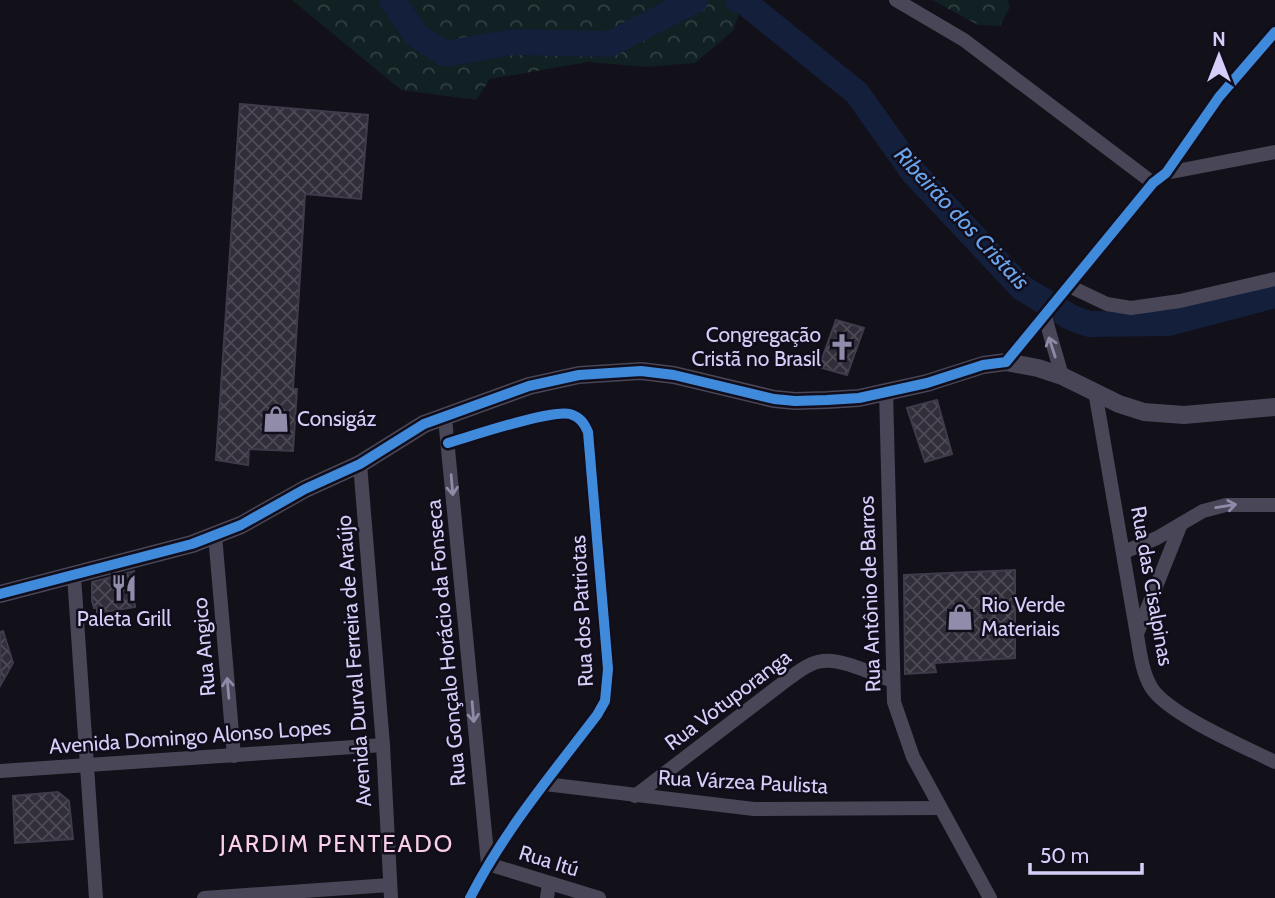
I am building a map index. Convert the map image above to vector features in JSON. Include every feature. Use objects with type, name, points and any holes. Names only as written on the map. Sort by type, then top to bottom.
[{"type":"street","points":[[896,0],[964,40],[1153,183]]},
{"type":"street","points":[[1006,362],[1153,183],[1166,173],[1219,97],[1275,32]]},
{"type":"street","points":[[1166,173],[1275,152]]},
{"type":"street","points":[[1066,290],[1107,304],[1131,308],[1180,301],[1275,279]]},
{"type":"street","points":[[1046,315],[1062,376]]},
{"type":"street","points":[[0,594],[74,576],[242,525],[305,489],[360,464],[425,424],[529,386],[579,375],[641,371],[674,375],[774,399],[795,401],[859,398],[927,383],[983,365],[1006,362],[1062,376],[1119,404],[1144,412],[1184,415],[1275,407]]},
{"type":"street","name":"Rua Antônio de Barros","points":[[886,391],[894,702],[903,733],[940,808],[990,898]]},
{"type":"street","name":"Rua das Cisalpinas","points":[[1095,391],[1144,672],[1156,694],[1173,708],[1275,762]]},
{"type":"street","name":"Rua dos Patriotas","points":[[448,443],[552,414],[569,414],[583,420],[589,432],[607,685],[605,701],[597,715],[522,812],[488,864],[470,898]]},
{"type":"street","name":"Rua Gonçalo Horácio da Fonseca","points":[[445,418],[488,864]]},
{"type":"street","name":"Avenida Durval Ferreira de Araújo","points":[[360,464],[383,745],[390,892]]},
{"type":"street","points":[[1124,552],[1203,511],[1226,505],[1275,505]]},
{"type":"street","points":[[1137,635],[1181,524]]},
{"type":"street","name":"Rua Angico","points":[[215,535],[234,756]]},
{"type":"street","points":[[74,576],[96,898]]},
{"type":"street","name":"Rua Votuporanga","points":[[635,796],[809,665],[833,660],[893,681]]},
{"type":"street","name":"Avenida Domingo Alonso Lopes","points":[[0,771],[383,745]]},
{"type":"street","name":"Rua Várzea Paulista","points":[[545,784],[754,809],[940,808]]},
{"type":"street","name":"Rua Itú","points":[[488,864],[548,891],[599,898]]},
{"type":"street","points":[[204,898],[390,892]]},
{"type":"green space","points":[[292,0],[744,0],[733,31],[695,63],[645,67],[588,62],[490,79],[476,100],[401,90]]},
{"type":"green space","points":[[932,0],[1008,0],[1010,7],[1000,26],[978,25]]},
{"type":"building","points":[[240,104],[368,115],[361,199],[305,194],[293,389],[297,389],[293,451],[249,449],[248,465],[216,460]]},
{"type":"building","name":"Congregação Cristã no Brasil","points":[[836,320],[864,328],[847,375],[819,367]]},
{"type":"building","points":[[937,400],[952,454],[925,462],[907,408]]},
{"type":"building","name":"Rio Verde Materiais","points":[[1015,570],[1015,658],[934,663],[936,672],[905,674],[904,575]]},
{"type":"building","points":[[134,571],[135,607],[97,613],[92,601],[92,582]]},
{"type":"building","points":[[3,631],[13,663],[0,686],[0,632]]},
{"type":"building","points":[[58,792],[69,801],[73,839],[15,843],[13,796]]},
{"type":"waterway","name":"Ribeirão dos Cristais","points":[[392,0],[416,35],[445,54],[512,42],[610,44],[695,0]]},
{"type":"waterway","name":"Ribeirão dos Cristais","points":[[738,0],[743,1],[857,93],[913,172],[1022,288],[1072,318],[1089,324],[1169,323],[1275,295]]},
{"type":"cycle path","points":[[0,594],[192,544],[241,525],[305,489],[360,464],[424,424],[529,386],[579,375],[641,371],[674,375],[774,399],[827,400],[859,398],[927,383],[983,365],[1006,362],[1153,183],[1166,173],[1219,97],[1275,32]]},
{"type":"cycle path","points":[[448,443],[546,415],[570,414],[583,423],[588,432],[608,669],[605,701],[597,715],[513,826],[470,898]]},
{"type":"place","name":"Congregação Cristã no Brasil","points":[[842,347]]},
{"type":"place","name":"Consigáz","points":[[276,419]]},
{"type":"place","name":"Paleta Grill","points":[[124,588]]},
{"type":"place","name":"Rio Verde Materiais","points":[[960,617]]},
{"type":"district","name":"JARDIM PENTEADO","points":[[337,844]]}]
